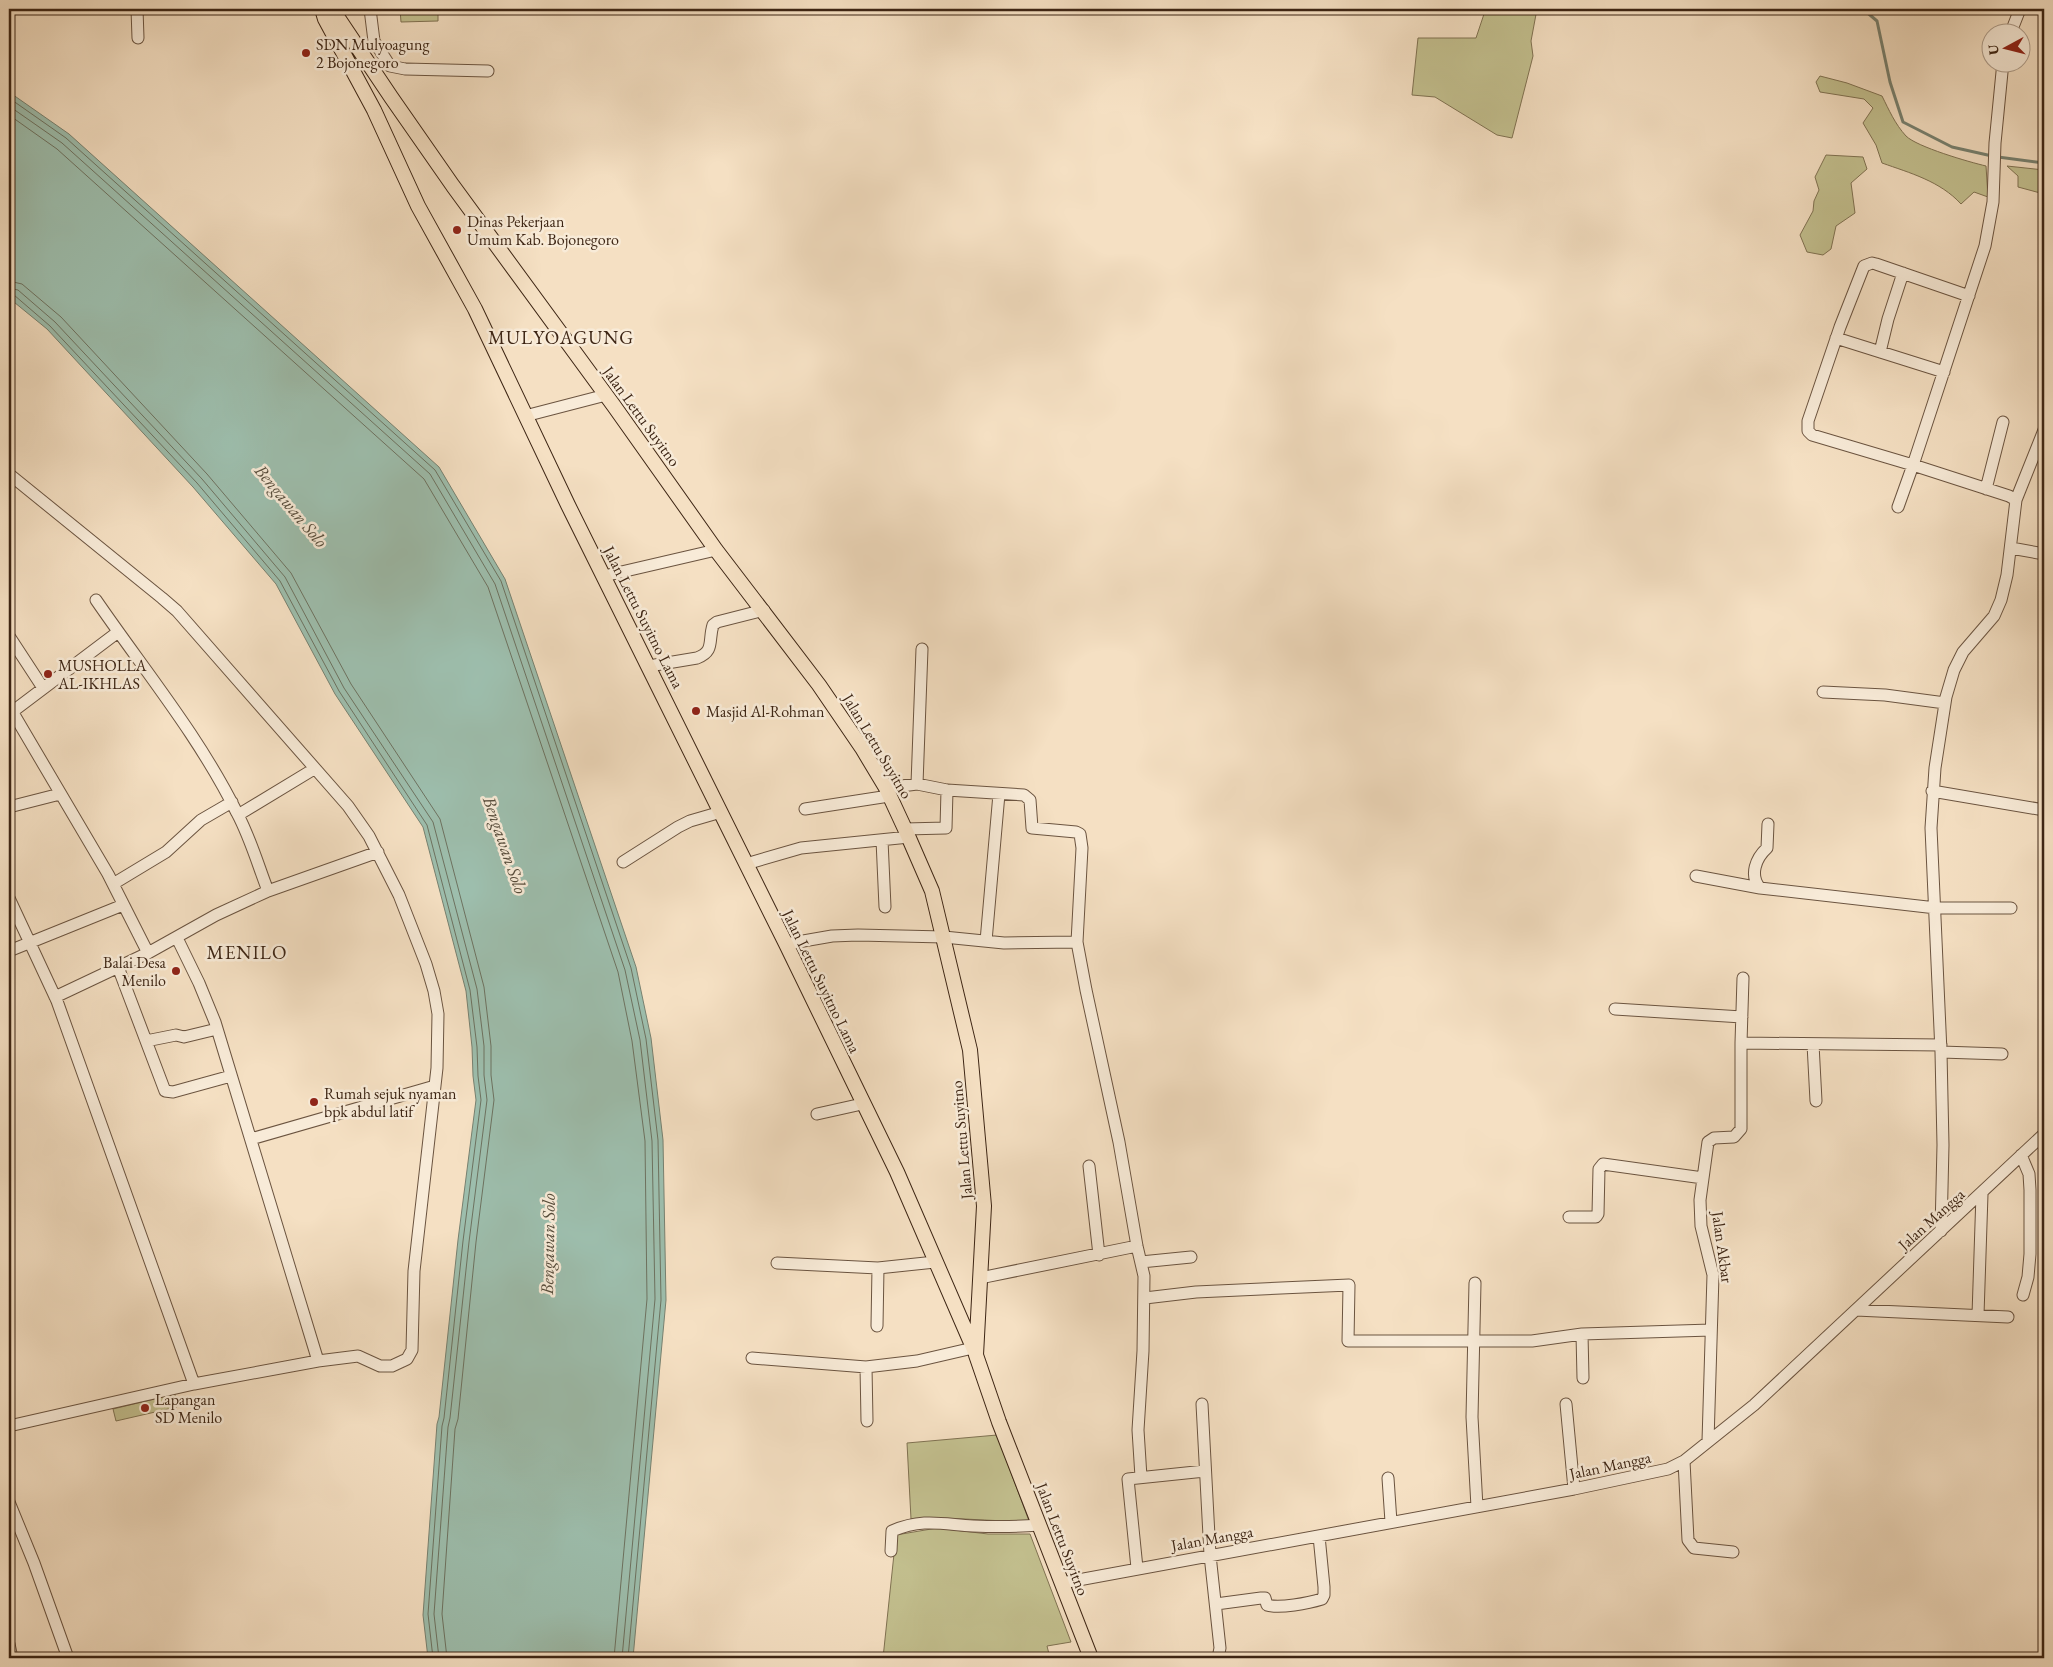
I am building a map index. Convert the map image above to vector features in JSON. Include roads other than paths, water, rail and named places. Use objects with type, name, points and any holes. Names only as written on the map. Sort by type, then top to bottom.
[{"type":"main road","name":"Jalan Lettu Suyitno Lama","points":[[322,9],[325,19],[374,110],[418,206],[472,303],[604,576],[786,944],[862,1104],[897,1172],[975,1351]]},
{"type":"main road","name":"Jalan Lettu Suyitno","points":[[332,9],[390,97],[453,186],[606,395],[716,550],[820,685],[862,748],[888,792],[907,833],[932,891],[970,1050],[984,1206],[975,1351],[990,1399],[1091,1658]]},
{"type":"main road","points":[[374,110],[376,102],[390,97]]},
{"type":"main road","points":[[956,1310],[966,1320],[973,1317],[978,1308]]},
{"type":"street","points":[[137,9],[138,38]]},
{"type":"street","points":[[370,9],[374,41],[390,66],[405,69],[488,71]]},
{"type":"street","points":[[2015,22],[2020,9]]},
{"type":"street","points":[[1898,507],[1985,246],[1993,202],[1995,143],[2001,72]]},
{"type":"street","points":[[1969,296],[1872,263],[1864,266],[1836,338],[1808,421],[1808,432],[1812,435],[1912,465],[2016,500]]},
{"type":"street","points":[[1880,352],[1888,319],[1904,273]]},
{"type":"street","points":[[1836,338],[1944,372]]},
{"type":"street","points":[[526,416],[606,395]]},
{"type":"street","points":[[1986,489],[2003,422]]},
{"type":"street","points":[[1940,1231],[1943,1145],[1936,908],[1931,828],[1932,791],[1945,703],[1954,670],[1963,652],[1998,608],[2007,575],[2016,500],[2044,430]]},
{"type":"street","points":[[9,474],[177,611],[348,806],[369,836],[399,895],[434,991],[438,1014],[437,1068],[414,1271],[412,1350],[407,1359],[392,1366],[380,1366],[358,1356],[318,1361],[194,1384],[9,1426]]},
{"type":"street","points":[[2011,548],[2044,554]]},
{"type":"street","points":[[604,576],[716,550]]},
{"type":"street","points":[[96,600],[194,739],[232,802],[268,891]]},
{"type":"street","points":[[649,666],[697,658],[704,655],[708,650],[713,626],[717,622],[764,610]]},
{"type":"street","points":[[118,632],[43,688],[10,709],[113,884],[148,953]]},
{"type":"street","points":[[9,636],[43,688]]},
{"type":"street","points":[[917,784],[922,649]]},
{"type":"street","points":[[1823,692],[1885,695],[1945,703]]},
{"type":"street","points":[[238,815],[314,768]]},
{"type":"street","points":[[804,809],[888,792],[917,784],[948,790],[1024,795],[1028,797],[1032,828],[1080,834],[1082,848],[1077,942],[1119,1142],[1137,1246],[1142,1262],[1145,1298],[1138,1430],[1141,1477]]},
{"type":"street","points":[[746,864],[800,848],[882,840],[907,833],[946,828],[948,790]]},
{"type":"street","points":[[1932,791],[2044,810]]},
{"type":"street","points":[[9,807],[60,794]]},
{"type":"street","points":[[986,941],[999,794]]},
{"type":"street","points":[[113,884],[166,852],[200,820],[232,802]]},
{"type":"street","points":[[623,862],[678,827],[690,821],[721,812]]},
{"type":"street","points":[[1760,888],[1757,884],[1754,867],[1759,856],[1767,848],[1768,824]]},
{"type":"street","points":[[882,840],[886,907]]},
{"type":"street","points":[[55,997],[148,953],[216,914],[268,891],[378,852]]},
{"type":"street","points":[[1696,876],[1760,888],[1936,908],[2011,908]]},
{"type":"street","points":[[9,898],[55,997],[194,1384]]},
{"type":"street","points":[[9,951],[124,905]]},
{"type":"street","points":[[786,944],[832,936],[944,937],[1004,943],[1077,942]]},
{"type":"street","points":[[177,938],[199,983],[217,1030],[318,1361]]},
{"type":"street","points":[[118,967],[163,1087],[168,1093],[231,1076]]},
{"type":"street","points":[[1743,978],[1741,1043],[1941,1048],[2002,1054]]},
{"type":"street","points":[[1615,1009],[1742,1017]]},
{"type":"street","points":[[146,1040],[176,1035],[184,1037],[217,1030]]},
{"type":"street","name":"Jalan Akbar","points":[[1708,1441],[1713,1275],[1701,1226],[1700,1200],[1708,1142],[1714,1138],[1734,1137],[1741,1129],[1741,1043]]},
{"type":"street","points":[[1813,1044],[1816,1101]]},
{"type":"street","points":[[251,1139],[435,1086]]},
{"type":"street","points":[[816,1114],[862,1104]]},
{"type":"street","name":"Jalan Mangga","points":[[1062,1583],[1574,1489],[1668,1469],[1684,1461],[1754,1405],[1982,1194],[2044,1134]]},
{"type":"street","points":[[2021,1155],[2029,1174],[2030,1190],[2030,1254],[2024,1295]]},
{"type":"street","points":[[1570,1217],[1596,1217],[1598,1214],[1599,1169],[1603,1164],[1703,1178]]},
{"type":"street","points":[[1089,1166],[1099,1255]]},
{"type":"street","points":[[1978,1315],[1982,1194]]},
{"type":"street","points":[[980,1278],[1137,1246]]},
{"type":"street","points":[[1142,1262],[1191,1257]]},
{"type":"street","points":[[777,1262],[878,1268],[935,1262]]},
{"type":"street","points":[[877,1326],[878,1268]]},
{"type":"street","points":[[1475,1283],[1472,1417],[1477,1507]]},
{"type":"street","points":[[1145,1298],[1196,1292],[1349,1285],[1348,1341],[1539,1341],[1582,1334],[1712,1330]]},
{"type":"street","points":[[1856,1310],[2008,1317]]},
{"type":"street","points":[[1582,1334],[1584,1378]]},
{"type":"street","points":[[752,1358],[866,1367],[918,1362],[975,1351]]},
{"type":"street","points":[[866,1367],[867,1421]]},
{"type":"street","points":[[1202,1404],[1210,1555],[1220,1648],[1218,1658]]},
{"type":"street","points":[[1566,1404],[1574,1489]]},
{"type":"street","points":[[1684,1461],[1688,1540],[1694,1548],[1733,1552]]},
{"type":"street","points":[[1137,1568],[1128,1479],[1205,1471]]},
{"type":"street","points":[[1388,1478],[1391,1522]]},
{"type":"street","points":[[9,1502],[34,1563],[68,1658]]},
{"type":"street","points":[[891,1551],[892,1531],[907,1525],[934,1522],[971,1526],[1039,1526]]},
{"type":"street","points":[[1216,1604],[1265,1598],[1267,1604],[1272,1606],[1301,1604],[1322,1599],[1324,1587],[1319,1536]]},
{"type":"street","points":[[9,1644],[12,1658]]},
{"type":"water","name":"Bengawan Solo","points":[[9,92],[69,134],[439,467],[505,579],[636,967],[651,1038],[663,1140],[666,1300],[633,1658],[428,1658],[423,1615],[437,1424],[476,1100],[466,991],[423,827],[335,694],[276,584],[193,487],[47,329],[9,298]]},
{"type":"waterway","points":[[1863,9],[1877,21],[1890,82],[1903,122],[1952,147],[1992,156]]},
{"type":"waterway","points":[[1998,157],[2044,163]]},
{"type":"place","name":"SDN Mulyoagung 2 Bojonegoro","points":[[306,53]]},
{"type":"place","name":"Dinas Pekerjaan Umum Kab. Bojonegoro","points":[[457,230]]},
{"type":"place","name":"MUSHOLLA AL-IKHLAS","points":[[48,674]]},
{"type":"place","name":"Masjid Al-Rohman","points":[[696,711]]},
{"type":"place","name":"Balai Desa Menilo","points":[[176,971]]},
{"type":"place","name":"Rumah sejuk nyaman bpk abdul latif","points":[[314,1102]]},
{"type":"place","name":"Lapangan SD Menilo","points":[[145,1408]]},
{"type":"district","name":"MULYOAGUNG","points":[[561,337]]},
{"type":"district","name":"MENILO","points":[[247,952]]}]
